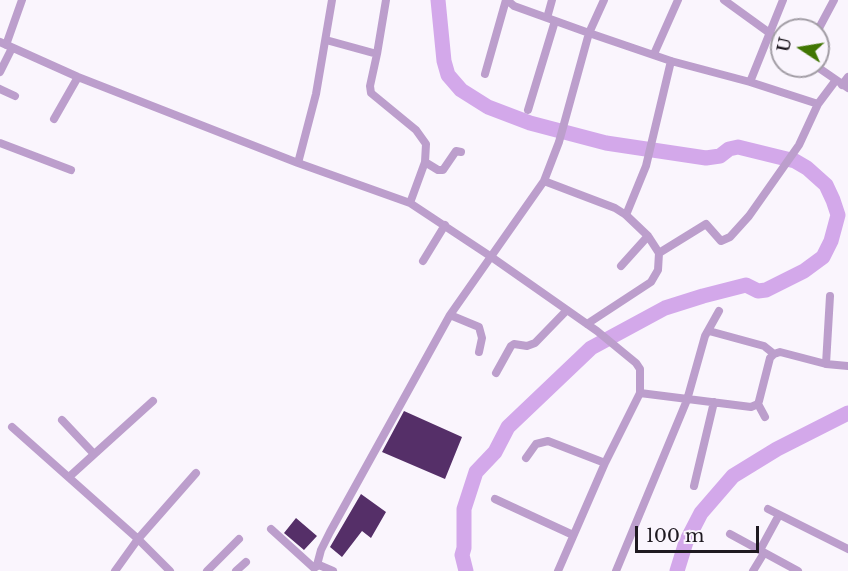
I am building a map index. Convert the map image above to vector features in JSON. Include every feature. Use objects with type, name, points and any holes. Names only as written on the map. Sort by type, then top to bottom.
[{"type":"street","points":[[0,72],[6,45],[22,0]]},
{"type":"street","points":[[298,163],[313,111],[332,0]]},
{"type":"street","points":[[386,0],[370,86],[371,93],[416,130],[426,144],[425,162],[410,203]]},
{"type":"street","points":[[485,74],[506,0],[514,6],[671,61],[750,82],[818,104]]},
{"type":"street","points":[[528,110],[551,19],[552,0]]},
{"type":"street","points":[[314,568],[330,532],[450,315],[544,181],[571,101],[589,33],[604,0]]},
{"type":"street","points":[[654,54],[678,0]]},
{"type":"street","points":[[725,0],[769,33]]},
{"type":"street","points":[[750,82],[783,0]]},
{"type":"street","points":[[824,18],[834,0]]},
{"type":"street","points":[[326,40],[377,54]]},
{"type":"street","points":[[6,45],[78,78],[298,163],[410,203],[587,324],[639,366],[640,393],[605,463],[558,571]]},
{"type":"street","points":[[626,215],[646,166],[671,61]]},
{"type":"street","points":[[659,253],[706,224],[721,241],[730,237],[749,216],[799,145],[818,104],[844,83],[830,74]]},
{"type":"street","points":[[54,119],[78,78]]},
{"type":"street","points":[[0,89],[15,96]]},
{"type":"street","points":[[0,143],[71,170]]},
{"type":"street","points":[[425,162],[438,170],[443,170],[456,151],[461,152]]},
{"type":"street","points":[[544,181],[606,204],[626,215],[648,236],[659,253],[658,270],[651,282],[587,324]]},
{"type":"street","points":[[423,261],[445,225]]},
{"type":"street","points":[[621,266],[648,236]]},
{"type":"street","points":[[826,364],[830,296]]},
{"type":"street","points":[[496,373],[510,346],[535,343],[567,310]]},
{"type":"street","points":[[616,571],[687,400],[705,336],[718,311]]},
{"type":"street","points":[[450,315],[479,327],[482,338],[479,352]]},
{"type":"street","points":[[709,331],[765,346],[774,354]]},
{"type":"street","points":[[765,417],[758,404],[770,358],[774,354],[780,352],[826,364],[848,366]]},
{"type":"street","points":[[640,393],[751,408],[758,404]]},
{"type":"street","points":[[69,477],[153,401]]},
{"type":"street","points":[[694,486],[714,402]]},
{"type":"street","points":[[62,420],[94,454]]},
{"type":"street","points":[[12,427],[138,539],[170,571]]},
{"type":"street","points":[[526,458],[536,444],[548,441],[605,463]]},
{"type":"street","points":[[116,571],[138,539],[196,473]]},
{"type":"street","points":[[495,499],[573,535]]},
{"type":"street","points":[[768,509],[848,549]]},
{"type":"street","points":[[753,571],[779,515]]},
{"type":"street","points":[[271,529],[314,568],[333,571]]},
{"type":"street","points":[[730,534],[794,570]]},
{"type":"street","points":[[207,571],[239,539]]},
{"type":"street","points":[[237,571],[246,562]]},
{"type":"building","points":[[404,411],[462,437],[445,479],[382,452]]},
{"type":"building","points":[[361,494],[386,512],[371,538],[362,531],[342,557],[330,547]]},
{"type":"building","points":[[296,518],[317,536],[304,550],[284,533]]},
{"type":"waterway","points":[[438,0],[444,61],[448,75],[461,90],[488,107],[530,123],[606,143],[706,158],[720,156],[729,149],[738,147],[795,161],[807,168],[826,185],[838,215],[831,241],[823,257],[804,271],[766,290],[758,291],[746,285],[665,308],[591,348],[508,427],[495,452],[476,472],[464,509],[462,555],[466,571]]},
{"type":"waterway","points":[[677,571],[686,542],[701,513],[733,476],[777,449],[848,413]]}]
